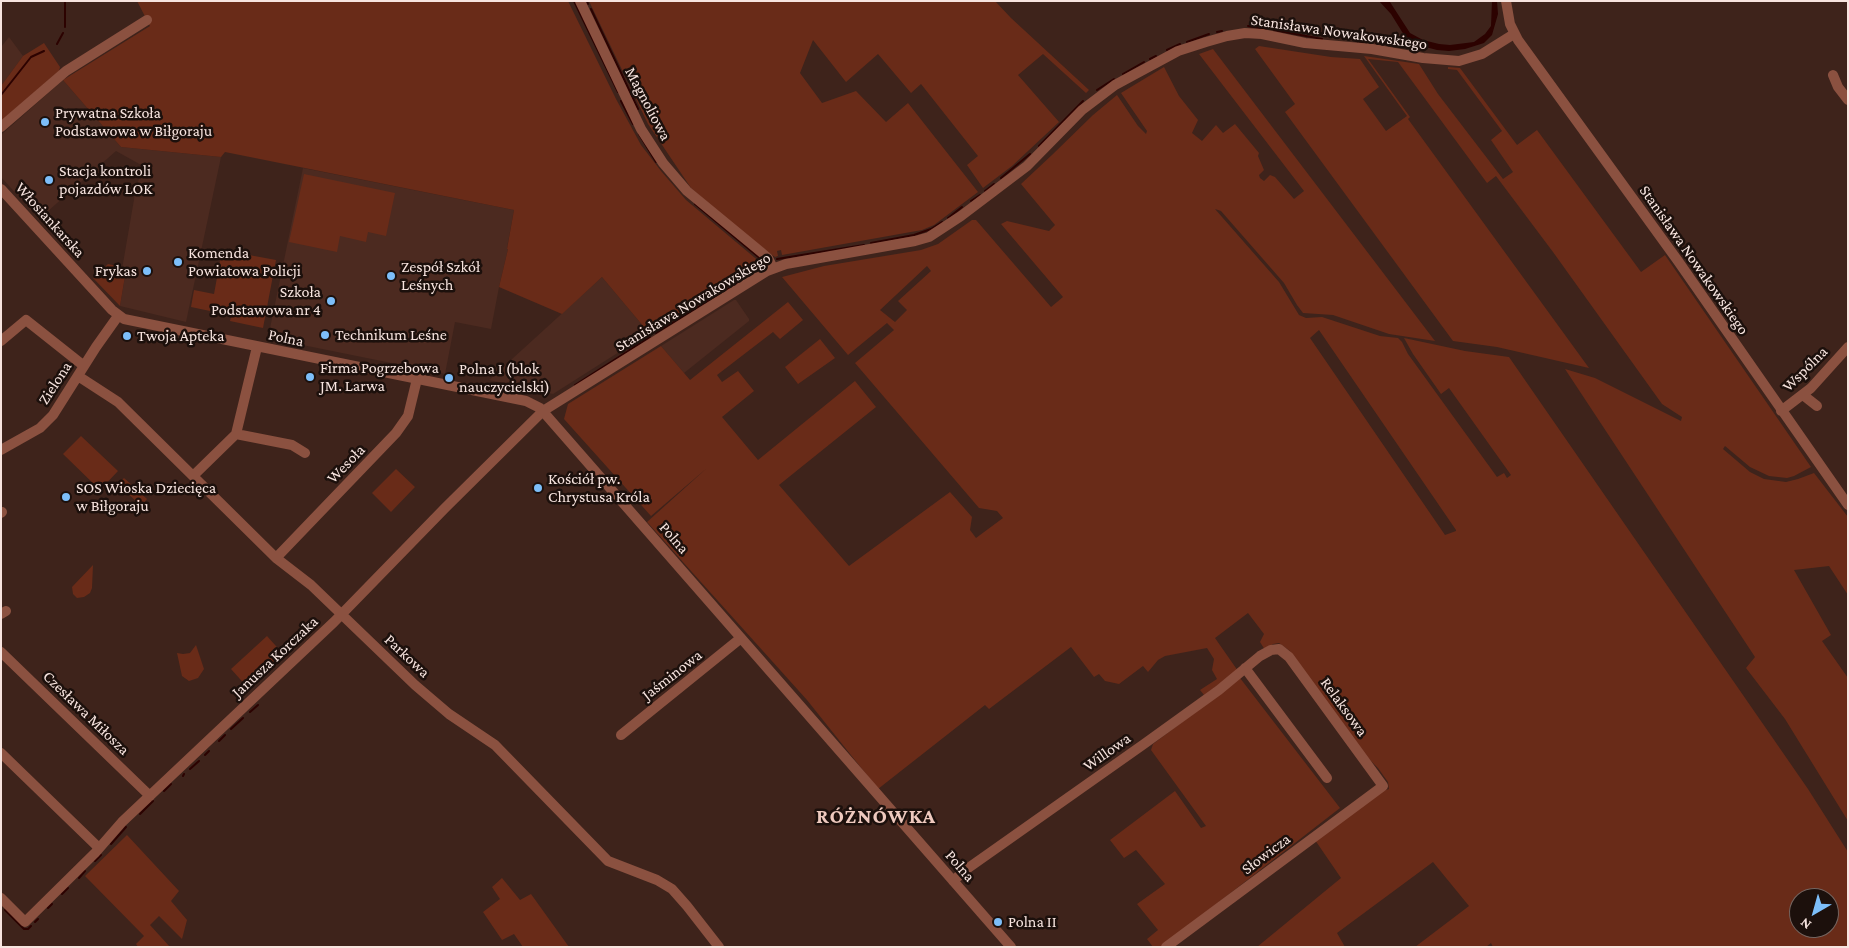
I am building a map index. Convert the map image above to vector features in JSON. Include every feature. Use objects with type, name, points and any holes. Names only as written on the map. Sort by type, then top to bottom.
[{"type":"street","name":"Magnoliowa","points":[[580,1],[637,121],[658,155],[687,191],[768,258],[773,268]]},
{"type":"street","name":"Stanisława Nowakowskiego","points":[[1506,1],[1510,24],[1514,34],[1678,261],[1848,505]]},
{"type":"street","points":[[1,127],[66,71],[148,20]]},
{"type":"street","name":"Stanisława Nowakowskiego","points":[[543,411],[773,268],[797,262],[915,242],[929,237],[961,216],[1027,166],[1082,110],[1115,85],[1178,51],[1227,36],[1245,33],[1262,34],[1305,43],[1372,49],[1423,58],[1459,61],[1482,54],[1514,34]]},
{"type":"street","points":[[1833,75],[1838,87],[1848,100]]},
{"type":"street","name":"Włosiankarska","points":[[1,189],[118,316]]},
{"type":"street","name":"Polna","points":[[118,316],[130,322],[526,401],[543,411],[1011,947]]},
{"type":"street","name":"Zielona","points":[[1,450],[36,430],[60,406],[118,316]]},
{"type":"street","points":[[1,341],[26,320],[84,366]]},
{"type":"street","points":[[193,476],[236,434],[257,347]]},
{"type":"street","name":"Wspólna","points":[[1781,411],[1803,396],[1848,347]]},
{"type":"street","name":"Parkowa","points":[[78,376],[118,402],[276,558],[307,581],[433,701],[495,745],[608,861],[657,880],[676,893],[719,947]]},
{"type":"street","name":"Wesoła","points":[[276,558],[396,433],[408,416],[416,380]]},
{"type":"street","points":[[1803,396],[1817,406]]},
{"type":"street","name":"Janusza Korczaka","points":[[1,898],[25,922],[99,848],[118,826],[341,615],[543,411]]},
{"type":"street","points":[[236,434],[292,445],[305,453]]},
{"type":"street","name":"Jaśminowa","points":[[621,735],[742,638]]},
{"type":"street","name":"Willowa","points":[[952,881],[1144,744],[1267,652],[1279,649]]},
{"type":"street","name":"Relaksowa","points":[[1279,649],[1288,657],[1383,786]]},
{"type":"street","name":"Czesława Miłosza","points":[[1,652],[150,796]]},
{"type":"street","points":[[1245,668],[1327,778]]},
{"type":"street","points":[[1,753],[99,848]]},
{"type":"street","name":"Słowicza","points":[[1166,947],[1383,786]]},
{"type":"shaded area","points":[[137,1],[568,1],[641,145],[686,200],[761,263],[649,333],[602,277],[562,314],[499,287],[508,249],[514,210],[225,152],[221,157],[121,147],[63,80],[150,26]]},
{"type":"shaded area","points":[[589,1],[995,1],[1089,90],[1086,93],[1043,54],[1018,75],[1059,122],[1012,166],[983,188],[967,165],[978,156],[921,84],[911,93],[878,54],[846,82],[813,40],[800,73],[822,103],[856,91],[886,122],[908,103],[978,192],[934,225],[922,230],[782,255],[781,250],[777,251],[778,256],[775,257],[738,229],[691,188],[648,124]]},
{"type":"shaded area","points":[[1379,1],[1390,2],[1410,33],[1423,40],[1439,44],[1450,45],[1474,42],[1485,34],[1491,26],[1492,1],[1497,1],[1498,14],[1492,35],[1484,43],[1465,49],[1437,50],[1418,45],[1404,35],[1391,14]]},
{"type":"shaded area","points":[[9,37],[23,56],[1,86],[1,47]]},
{"type":"shaded area","points":[[44,43],[60,67],[59,71],[1,121],[1,86],[23,56]]},
{"type":"shaded area","points":[[1259,46],[1331,57],[1360,59],[1379,87],[1363,99],[1386,131],[1407,116],[1364,56],[1419,64],[1438,94],[1503,179],[1513,172],[1491,140],[1502,131],[1457,70],[1448,69],[1448,67],[1460,68],[1517,145],[1537,130],[1641,272],[1665,255],[1811,467],[1787,478],[1769,476],[1750,467],[1725,446],[1723,449],[1750,472],[1764,479],[1786,482],[1814,473],[1848,517],[1848,595],[1829,566],[1794,570],[1831,635],[1822,641],[1848,678],[1848,821],[1785,719],[1746,668],[1755,657],[1565,369],[1595,378],[1681,421],[1682,417],[1662,404],[1496,176],[1487,183],[1398,62],[1368,59],[1410,117],[1408,119],[1589,368],[1497,347],[1453,341],[1285,112],[1295,104],[1255,49]]},
{"type":"shaded area","points":[[1213,49],[1435,341],[1389,334],[1333,315],[1303,313],[1284,283],[1221,211],[1215,209],[1279,282],[1299,315],[1306,318],[1322,317],[1380,336],[1398,338],[1497,477],[1504,473],[1507,478],[1511,475],[1449,388],[1441,394],[1404,338],[1465,351],[1509,357],[1808,789],[1848,852],[1848,947],[1493,947],[1491,943],[1486,947],[1415,947],[1469,906],[1433,862],[1337,933],[1345,947],[1257,947],[1341,878],[1315,840],[1383,791],[1389,789],[1388,782],[1378,768],[1365,755],[1292,658],[1290,651],[1279,643],[1273,644],[1265,650],[1260,642],[1264,634],[1248,613],[1215,638],[1238,671],[1204,695],[1200,690],[1217,679],[1212,670],[1214,659],[1207,648],[1165,656],[1158,660],[1148,672],[1143,666],[1119,684],[1105,681],[1099,674],[1094,677],[1071,647],[989,709],[985,705],[878,789],[807,700],[647,522],[707,468],[651,516],[564,419],[568,404],[661,346],[690,380],[788,302],[803,320],[780,339],[773,332],[717,375],[722,382],[738,371],[754,391],[722,417],[758,460],[855,381],[876,407],[779,485],[849,566],[950,492],[972,517],[970,530],[976,538],[1003,518],[997,511],[979,508],[855,363],[894,330],[887,323],[848,355],[782,277],[824,266],[921,250],[938,244],[972,220],[976,220],[1051,307],[1063,297],[1001,224],[1007,221],[1049,231],[1055,225],[1021,184],[1093,115],[1117,95],[1138,126],[1146,134],[1147,131],[1121,93],[1164,67],[1179,96],[1198,120],[1192,133],[1202,141],[1216,125],[1223,133],[1235,124],[1259,153],[1258,156],[1264,170],[1259,175],[1260,178],[1264,181],[1270,175],[1275,177],[1294,199],[1304,191],[1199,54]],"holes":[[[927,266],[931,271],[898,301],[907,310],[895,322],[880,310]],[[1319,330],[1456,530],[1456,531],[1445,535],[1310,338]]]},
{"type":"shaded area","points":[[63,80],[121,147],[221,157],[186,322],[120,306],[125,276],[121,275],[136,188],[143,166],[116,151],[39,219],[1,177],[1,135]]},
{"type":"shaded area","name":"Zespół Szkół Leśnych","points":[[303,168],[514,210],[508,249],[491,329],[455,322],[445,374],[441,373],[437,367],[431,371],[268,338]]},
{"type":"shaded area","points":[[304,174],[395,193],[386,236],[368,232],[366,242],[340,236],[337,252],[289,242]]},
{"type":"shaded area","points":[[222,250],[276,260],[263,328],[230,321],[232,312],[211,308],[210,311],[191,307],[194,290],[214,294]]},
{"type":"shaded area","points":[[108,264],[122,267],[121,275],[125,276],[120,306],[93,278]]},
{"type":"shaded area","points":[[602,277],[649,333],[553,394],[489,380]]},
{"type":"shaded area","points":[[736,300],[749,321],[684,373],[661,346]]},
{"type":"shaded area","points":[[820,339],[835,358],[798,384],[785,367]]},
{"type":"shaded area","points":[[81,436],[118,471],[100,490],[63,454]]},
{"type":"shaded area","points":[[396,469],[415,487],[391,512],[372,493]]},
{"type":"shaded area","points":[[124,478],[147,499],[141,506],[118,484]]},
{"type":"shaded area","points":[[93,565],[90,593],[84,597],[77,598],[73,594],[72,587]]},
{"type":"shaded area","points":[[267,636],[284,655],[248,688],[231,669]]},
{"type":"shaded area","points":[[196,645],[204,669],[198,678],[189,681],[182,676],[177,653],[190,653]]},
{"type":"shaded area","points":[[1240,678],[1340,808],[1161,947],[1153,947],[1147,939],[1158,930],[1137,904],[1165,884],[1136,850],[1124,858],[1110,840],[1175,791],[1201,828],[1206,826],[1151,750],[1153,744]]},
{"type":"shaded area","points":[[127,835],[179,891],[171,901],[187,920],[182,939],[159,916],[150,925],[170,947],[138,947],[136,944],[144,936],[85,876]]},
{"type":"shaded area","points":[[502,878],[520,900],[531,894],[569,947],[523,947],[514,934],[502,940],[483,912],[500,899],[492,887]]},
{"type":"waterway","points":[[65,1],[65,27]]},
{"type":"waterway","points":[[574,1],[618,92]]},
{"type":"waterway","points":[[591,9],[638,109]]},
{"type":"waterway","points":[[1248,26],[1266,29]]},
{"type":"waterway","points":[[1274,30],[1322,39]]},
{"type":"waterway","points":[[1217,32],[1222,31]]},
{"type":"waterway","points":[[57,44],[63,33]]},
{"type":"waterway","points":[[1187,42],[1209,34]]},
{"type":"waterway","points":[[1356,41],[1363,42]]},
{"type":"waterway","points":[[1393,45],[1408,46],[1415,42]]},
{"type":"waterway","points":[[1376,43],[1386,44]]},
{"type":"waterway","points":[[1167,50],[1180,44]]},
{"type":"waterway","points":[[1,95],[31,57],[44,51]]},
{"type":"waterway","points":[[1150,59],[1156,56]]},
{"type":"waterway","points":[[1123,74],[1144,62]]},
{"type":"waterway","points":[[1097,90],[1114,79]]},
{"type":"waterway","points":[[621,101],[633,124]]},
{"type":"waterway","points":[[1039,146],[1083,101]]},
{"type":"waterway","points":[[639,134],[656,162]]},
{"type":"waterway","points":[[1001,178],[1030,154]]},
{"type":"waterway","points":[[985,191],[994,184]]},
{"type":"waterway","points":[[971,201],[980,195]]},
{"type":"waterway","points":[[695,204],[765,264]]},
{"type":"waterway","points":[[948,218],[962,207]]},
{"type":"waterway","points":[[871,243],[914,235],[931,229],[942,222]]},
{"type":"waterway","points":[[777,259],[864,245]]},
{"type":"waterway","points":[[725,291],[759,268]]},
{"type":"waterway","points":[[656,333],[721,293]]},
{"type":"waterway","points":[[575,385],[650,337]]},
{"type":"waterway","points":[[250,712],[258,705]]},
{"type":"waterway","points":[[231,729],[243,718]]},
{"type":"waterway","points":[[219,741],[225,735]]},
{"type":"waterway","points":[[205,755],[209,751]]},
{"type":"waterway","points":[[190,769],[199,761]]},
{"type":"waterway","points":[[164,791],[171,784]]},
{"type":"waterway","points":[[140,814],[153,801]]},
{"type":"waterway","points":[[111,844],[126,827]]},
{"type":"waterway","points":[[95,861],[101,855]]},
{"type":"waterway","points":[[79,878],[85,871]]},
{"type":"waterway","points":[[62,894],[68,888]]},
{"type":"waterway","points":[[48,908],[52,904]]},
{"type":"waterway","points":[[5,910],[24,929],[28,929],[31,926]]},
{"type":"waterway","points":[[35,922],[38,919]]},
{"type":"place","name":"Prywatna Szkoła Podstawowa w Biłgoraju","points":[[45,122]]},
{"type":"place","name":"Stacja kontroli pojazdów LOK","points":[[49,180]]},
{"type":"place","name":"Komenda Powiatowa Policji","points":[[178,262]]},
{"type":"place","name":"Frykas","points":[[147,271]]},
{"type":"place","name":"Zespół Szkół Leśnych","points":[[391,276]]},
{"type":"place","name":"Szkoła Podstawowa nr 4","points":[[331,301]]},
{"type":"place","name":"Technikum Leśne","points":[[325,335]]},
{"type":"place","name":"Twoja Apteka","points":[[127,336]]},
{"type":"place","name":"Firma Pogrzebowa JM. Larwa","points":[[310,377]]},
{"type":"place","name":"Polna I (blok nauczycielski)","points":[[449,378]]},
{"type":"place","name":"Kościół pw. Chrystusa Króla","points":[[538,488]]},
{"type":"place","name":"SOS Wioska Dziecięca w Biłgoraju","points":[[66,497]]},
{"type":"place","name":"Polna II","points":[[998,922]]},
{"type":"district","name":"RÓŻNÓWKA","points":[[876,817]]}]
